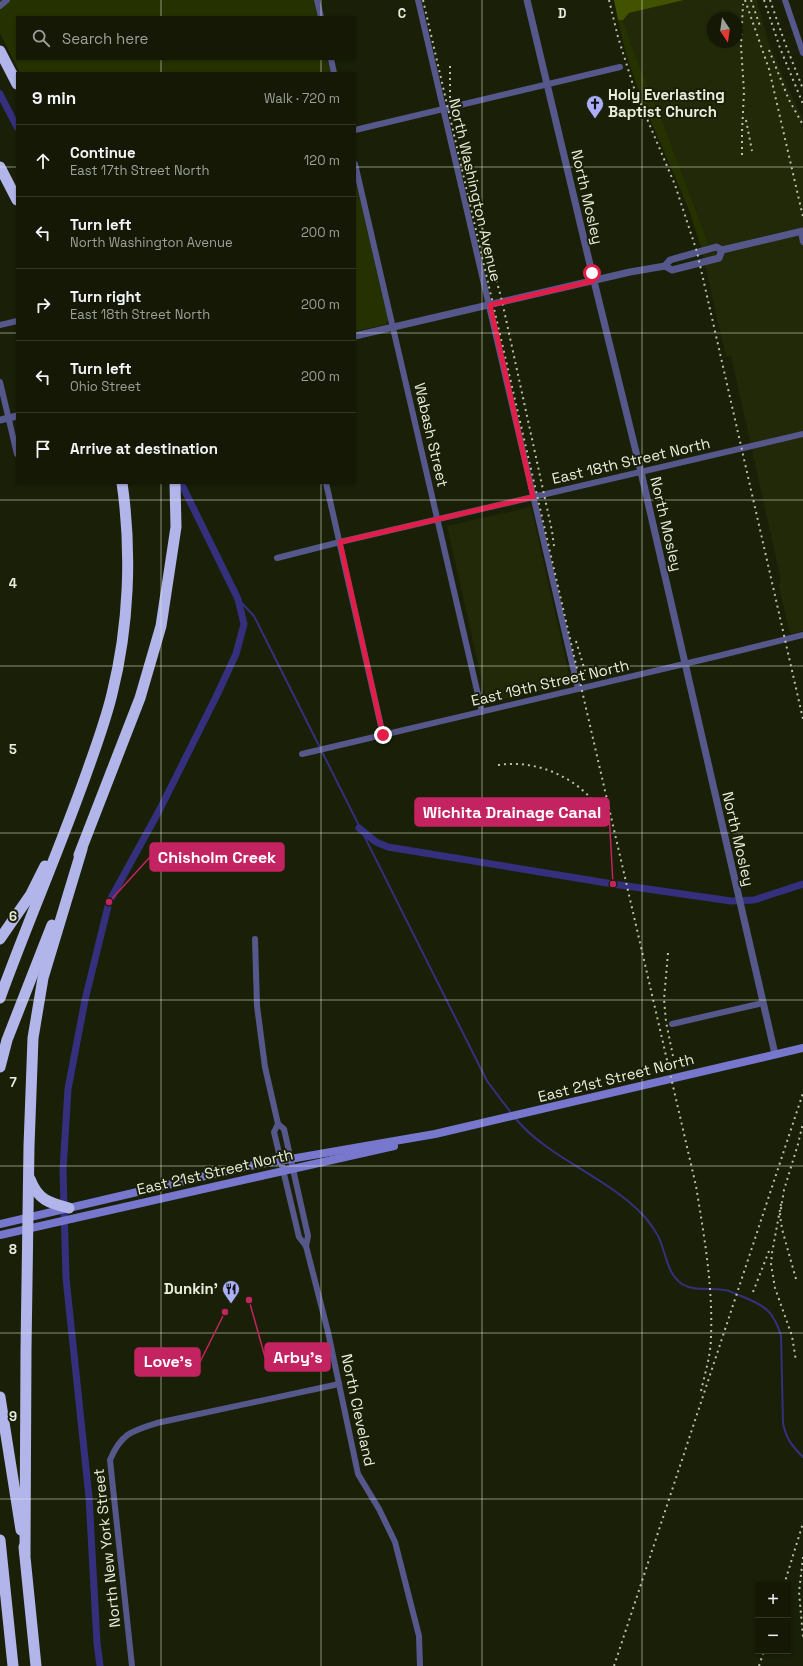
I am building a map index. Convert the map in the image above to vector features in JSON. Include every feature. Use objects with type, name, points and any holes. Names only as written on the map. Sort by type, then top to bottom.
[{"type":"highway","points":[[0,50],[16,82]]},
{"type":"highway","points":[[0,166],[16,198]]},
{"type":"highway","points":[[0,998],[73,812],[102,728],[112,693],[126,608],[128,541],[122,484]]},
{"type":"highway","points":[[0,1067],[8,1040],[146,678],[161,626],[171,565],[176,527],[175,484]]},
{"type":"highway","points":[[0,940],[31,894],[73,812]]},
{"type":"highway","points":[[25,1554],[28,1217],[33,1038],[43,978],[82,849]]},
{"type":"highway","points":[[29,1177],[36,1192],[46,1200],[70,1208]]},
{"type":"highway","points":[[0,1397],[25,1554],[36,1666]]},
{"type":"highway","points":[[0,1540],[13,1666]]},
{"type":"main road","name":"East 21st Street North","points":[[0,1235],[383,1149],[436,1134],[803,1048]]},
{"type":"main road","name":"East 21st Street North","points":[[0,1224],[244,1167],[436,1134]]},
{"type":"street","points":[[0,6],[7,0]]},
{"type":"street","points":[[317,0],[321,16]]},
{"type":"street","name":"North Washington Avenue","points":[[418,0],[442,109],[490,305],[578,689]]},
{"type":"street","name":"North Mosley","points":[[528,0],[593,281],[641,472],[775,1054]]},
{"type":"street","points":[[785,0],[803,53]]},
{"type":"street","points":[[330,60],[334,72]]},
{"type":"street","points":[[356,130],[620,67]]},
{"type":"street","name":"Wabash Street","points":[[356,168],[482,712]]},
{"type":"street","points":[[665,266],[670,260],[716,247],[722,250],[802,231],[803,242]]},
{"type":"street","points":[[356,336],[630,272],[665,266],[672,270],[719,258],[722,250]]},
{"type":"street","points":[[0,325],[16,321]]},
{"type":"street","points":[[0,382],[16,450]]},
{"type":"street","points":[[0,420],[16,416]]},
{"type":"street","name":"East 18th Street North","points":[[277,558],[803,434]]},
{"type":"street","points":[[326,484],[383,735]]},
{"type":"street","name":"East 19th Street North","points":[[302,754],[803,635]]},
{"type":"street","name":"North Cleveland","points":[[254,939],[257,1006],[265,1067],[278,1124],[284,1129],[291,1159],[308,1236],[306,1246],[328,1332],[358,1474],[379,1509],[395,1542],[419,1636],[420,1666]]},
{"type":"street","points":[[672,1024],[763,1003]]},
{"type":"street","name":"North Cleveland","points":[[278,1124],[274,1132],[299,1238],[306,1246]]},
{"type":"street","name":"North New York Street","points":[[132,1666],[110,1460],[114,1450],[132,1431],[156,1424],[339,1384]]},
{"type":"shaded area","points":[[0,0],[314,0],[318,16],[16,16],[16,60],[327,60],[331,72],[20,72],[0,33]]},
{"type":"shaded area","points":[[684,0],[757,0],[768,41],[803,119],[803,122],[800,125],[803,130],[803,631],[790,634],[779,586],[781,580],[731,356],[726,357],[701,247],[709,245],[663,123],[635,55],[623,20],[629,13]]},
{"type":"shaded area","points":[[618,20],[623,20],[635,55],[663,123],[709,245],[701,247],[688,208],[639,91]]},
{"type":"shaded area","points":[[356,183],[388,320],[385,325],[356,331]]},
{"type":"shaded area","points":[[531,507],[571,684],[487,703],[447,526]]},
{"type":"green space","points":[[614,0],[684,0],[629,13],[623,20],[618,20]]},
{"type":"waterway","points":[[0,94],[16,125]]},
{"type":"waterway","points":[[100,1666],[97,1643],[89,1497],[66,1278],[63,1170],[68,1089],[85,1000],[109,902],[160,809],[216,697],[236,654],[244,624],[238,599],[181,484]]},
{"type":"waterway","points":[[238,599],[254,616],[487,1081],[512,1114]]},
{"type":"waterway","points":[[359,828],[376,842],[388,847],[613,884],[731,901],[754,900],[803,884]]},
{"type":"waterway","points":[[515,1118],[528,1132],[543,1144],[611,1188],[642,1214],[658,1236],[669,1268],[682,1284],[697,1289],[719,1289],[728,1291],[756,1303],[767,1310],[775,1320],[781,1336],[783,1423],[790,1442],[803,1457]]},
{"type":"railway","points":[[423,0],[696,1186],[711,1298],[711,1343],[708,1364],[701,1391]]},
{"type":"railway","points":[[609,0],[618,37],[634,88],[675,185],[697,252],[803,719]]},
{"type":"railway","points":[[745,0],[769,69],[803,217]]},
{"type":"railway","points":[[751,0],[760,26]]},
{"type":"railway","points":[[764,0],[780,48],[803,104]]},
{"type":"railway","points":[[770,0],[803,89]]},
{"type":"railway","points":[[742,155],[744,92],[741,46],[743,4]]},
{"type":"railway","points":[[769,50],[789,100],[803,125]]},
{"type":"railway","points":[[450,64],[450,104]]},
{"type":"railway","points":[[746,120],[752,151]]},
{"type":"railway","points":[[476,205],[502,301],[554,546]]},
{"type":"railway","points":[[576,641],[585,671]]},
{"type":"railway","points":[[498,765],[515,764],[532,766],[549,770],[564,778],[579,787],[591,799],[602,812],[610,827]]},
{"type":"railway","points":[[668,953],[664,999],[666,1022],[675,1066]]},
{"type":"railway","points":[[614,1666],[803,1093]]},
{"type":"railway","points":[[796,1279],[782,1229],[780,1215],[784,1190],[803,1123]]},
{"type":"railway","points":[[781,1204],[771,1264],[775,1288],[792,1336],[796,1361]]},
{"type":"railway","points":[[753,1292],[769,1251]]},
{"type":"railway","points":[[785,1582],[803,1523]]},
{"type":"railway","points":[[803,1557],[799,1592],[803,1637]]},
{"type":"railway","points":[[759,1666],[763,1654]]},
{"type":"place","name":"Holy Everlasting Baptist Church","points":[[595,119]]},
{"type":"place","name":"Wichita Drainage Canal","points":[[613,884]]},
{"type":"place","name":"Chisholm Creek","points":[[109,902]]},
{"type":"place","name":"Arby's","points":[[249,1300]]},
{"type":"place","name":"Dunkin'","points":[[231,1304]]},
{"type":"place","name":"Love's","points":[[225,1312]]},
{"type":"route","points":[[383,735],[340,542],[533,497],[490,305],[493,303],[593,281],[592,273]]}]
